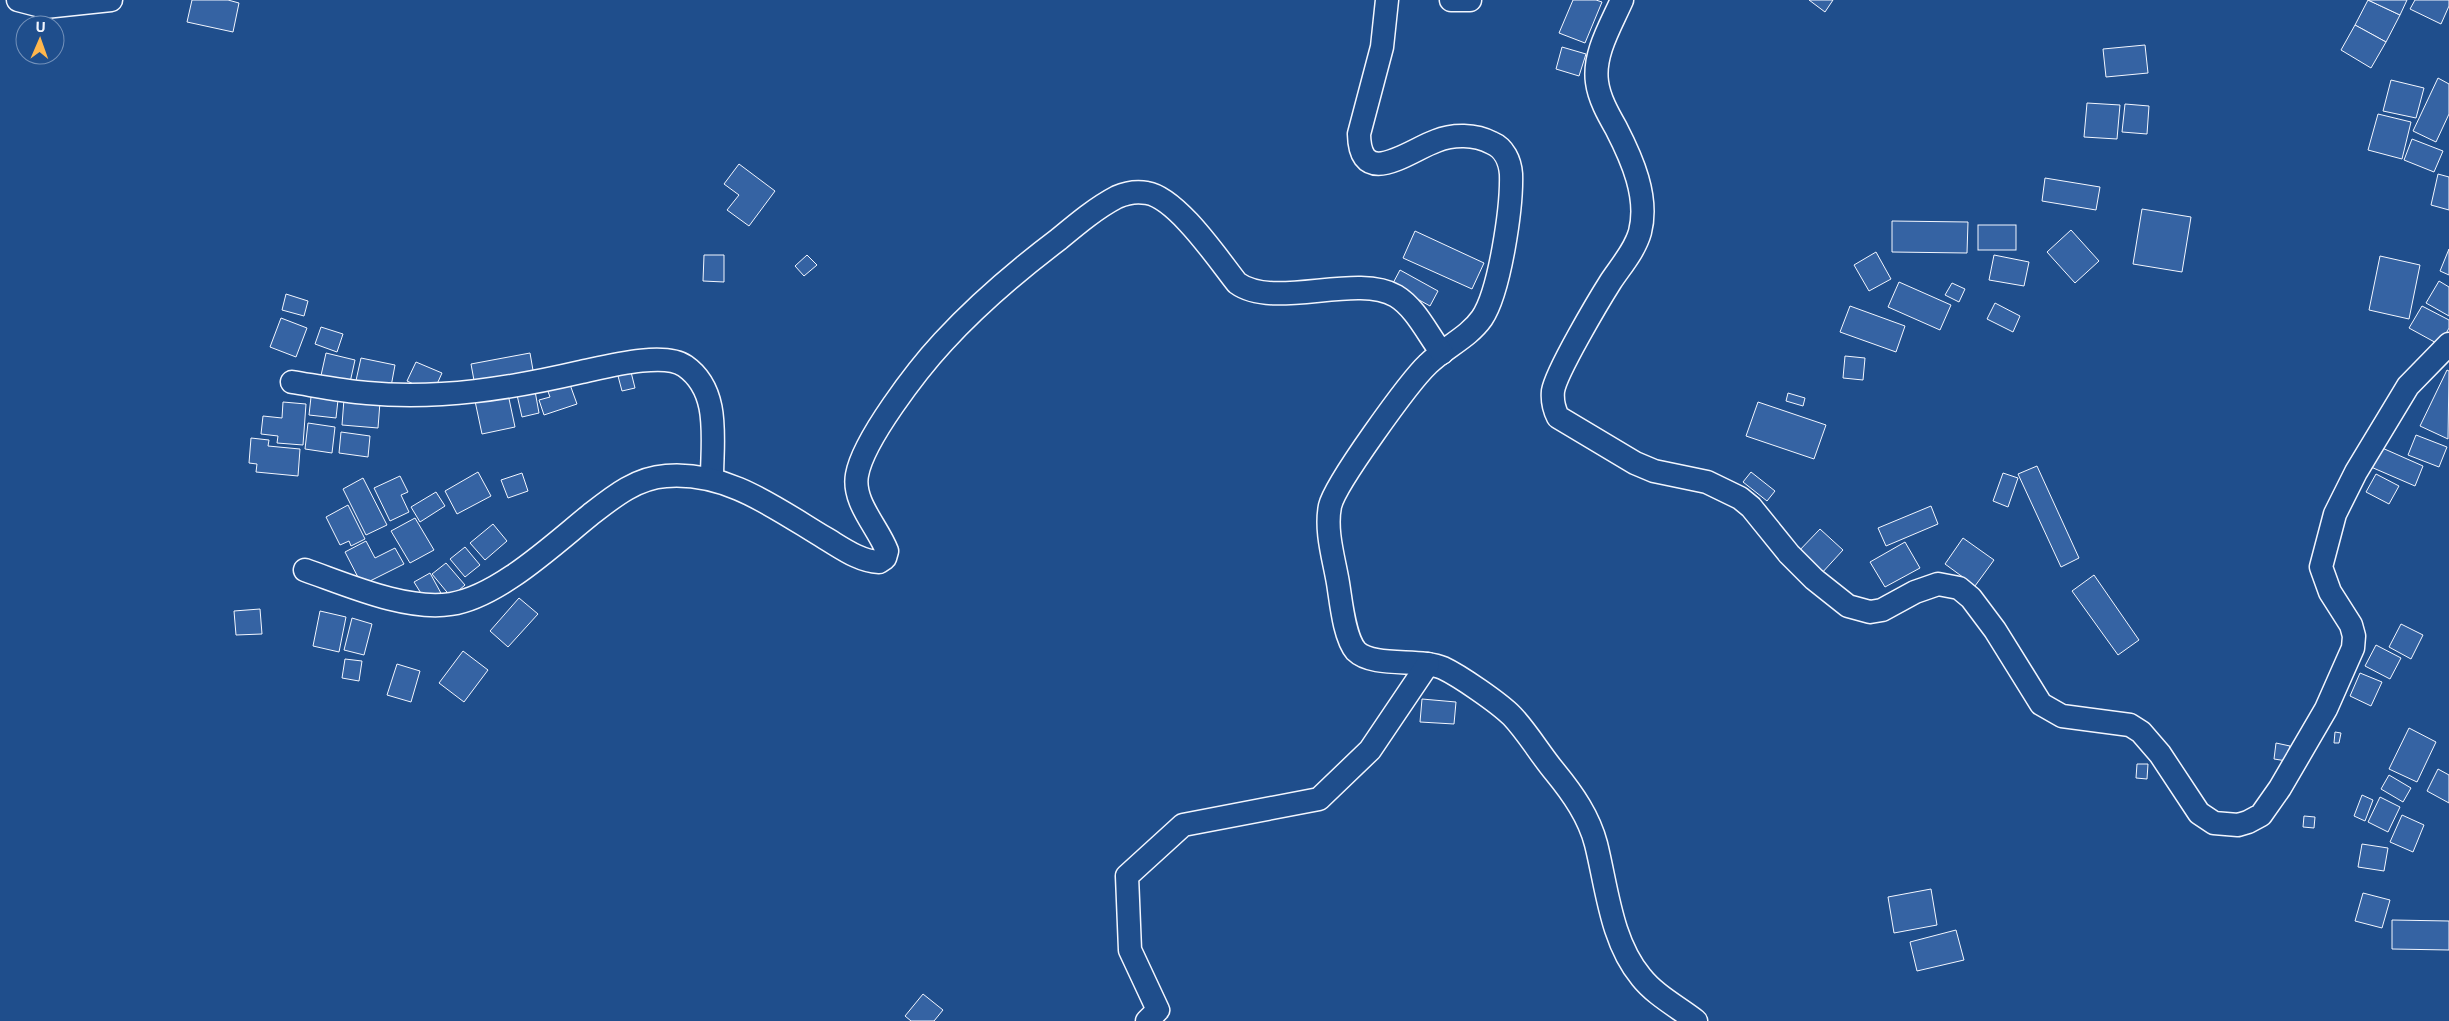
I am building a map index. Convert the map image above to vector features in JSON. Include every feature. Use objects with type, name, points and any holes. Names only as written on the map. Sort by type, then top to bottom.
[{"type":"street","points":[[18,0],[45,6],[111,0]]},
{"type":"street","points":[[1388,0],[1382,47],[1359,134],[1359,149],[1363,156],[1370,161],[1392,163],[1438,140],[1471,136],[1498,146],[1506,156],[1510,168],[1507,215],[1494,294],[1482,317],[1471,330],[1420,372],[1340,484],[1330,506],[1331,545],[1347,630],[1355,649],[1361,654],[1376,659],[1428,664],[1448,670],[1512,716],[1571,791],[1585,817],[1595,842],[1615,924],[1629,961],[1648,985],[1696,1021]]},
{"type":"street","points":[[1451,0],[1470,0]]},
{"type":"street","points":[[1622,0],[1601,48],[1597,66],[1597,83],[1604,106],[1635,171],[1643,214],[1640,233],[1634,247],[1610,283],[1553,390],[1554,406],[1558,417],[1635,463],[1654,470],[1707,482],[1740,498],[1751,507],[1789,554],[1848,606],[1870,612],[1882,610],[1915,592],[1938,584],[1960,588],[1971,598],[1995,630],[2041,704],[2062,716],[2120,722],[2130,725],[2141,732],[2170,767],[2199,813],[2214,823],[2238,825],[2261,815],[2306,747],[2338,685],[2353,648],[2354,636],[2351,625],[2324,578],[2321,567],[2335,514],[2356,472],[2408,386],[2449,344]]},
{"type":"street","points":[[305,570],[373,593],[416,604],[452,604],[486,592],[531,562],[610,500],[640,481],[664,476],[690,475],[712,478],[737,488],[769,504],[849,552],[870,562],[880,562],[885,558],[887,551],[862,504],[856,485],[856,474],[862,458],[894,403],[942,342],[979,306],[1030,261],[1073,227],[1102,206],[1128,194],[1149,193],[1180,214],[1237,283],[1245,289],[1270,293],[1363,289],[1386,292],[1396,296],[1407,306],[1442,353]]},
{"type":"street","points":[[292,382],[367,394],[418,396],[511,387],[617,364],[645,360],[683,365],[697,376],[707,392],[711,406],[712,478]]},
{"type":"street","points":[[1147,1021],[1158,1010],[1130,950],[1127,876],[1183,825],[1319,799],[1370,750],[1428,664]]},
{"type":"building","points":[[192,0],[228,0],[239,3],[233,32],[187,22]]},
{"type":"building","points":[[1573,0],[1596,0],[1602,2],[1585,43],[1559,33]]},
{"type":"building","points":[[1809,0],[1833,0],[1825,12]]},
{"type":"building","points":[[2368,0],[2400,15],[2386,42],[2355,25]]},
{"type":"building","points":[[2368,0],[2407,0],[2400,15]]},
{"type":"building","points":[[2415,0],[2449,0],[2449,6],[2441,24],[2410,9]]},
{"type":"building","points":[[2355,25],[2386,42],[2371,68],[2341,50]]},
{"type":"building","points":[[2145,45],[2148,73],[2106,77],[2103,49]]},
{"type":"building","points":[[1562,47],[1586,54],[1579,76],[1556,69]]},
{"type":"building","points":[[2438,78],[2449,84],[2449,114],[2436,142],[2413,131]]},
{"type":"building","points":[[2391,80],[2424,88],[2416,118],[2383,111]]},
{"type":"building","points":[[2087,103],[2120,105],[2117,139],[2084,137]]},
{"type":"building","points":[[2125,104],[2149,106],[2147,134],[2122,132]]},
{"type":"building","points":[[2378,114],[2411,122],[2402,159],[2368,150]]},
{"type":"building","points":[[2412,139],[2443,151],[2434,172],[2404,160]]},
{"type":"building","points":[[739,164],[775,191],[749,226],[727,210],[739,195],[724,184]]},
{"type":"building","points":[[2438,174],[2449,177],[2449,210],[2431,205]]},
{"type":"building","points":[[2045,178],[2100,187],[2096,210],[2042,201]]},
{"type":"building","points":[[2142,209],[2191,217],[2182,272],[2133,264]]},
{"type":"building","points":[[1892,221],[1968,222],[1967,253],[1892,252]]},
{"type":"building","points":[[1978,225],[2016,225],[2016,250],[1978,250]]},
{"type":"building","points":[[2071,230],[2099,261],[2075,283],[2047,252]]},
{"type":"building","points":[[1415,231],[1484,263],[1472,289],[1403,258]]},
{"type":"building","points":[[2449,249],[2449,275],[2440,271]]},
{"type":"building","points":[[1876,252],[1891,279],[1869,291],[1854,265]]},
{"type":"building","points":[[704,255],[724,255],[724,282],[703,281]]},
{"type":"building","points":[[807,255],[817,265],[804,276],[795,266]]},
{"type":"building","points":[[1994,255],[2029,262],[2024,286],[1989,280]]},
{"type":"building","points":[[2380,256],[2420,265],[2409,319],[2369,310]]},
{"type":"building","points":[[1400,270],[1438,291],[1430,306],[1392,285]]},
{"type":"building","points":[[2439,281],[2449,287],[2449,316],[2426,303]]},
{"type":"building","points":[[1899,282],[1951,305],[1940,330],[1888,307]]},
{"type":"building","points":[[1952,283],[1965,289],[1959,302],[1945,295]]},
{"type":"building","points":[[286,294],[308,301],[304,316],[282,310]]},
{"type":"building","points":[[1995,303],[2020,316],[2013,332],[1987,319]]},
{"type":"building","points":[[1850,306],[1905,326],[1896,352],[1840,332]]},
{"type":"building","points":[[2422,306],[2449,320],[2449,328],[2440,345],[2409,328]]},
{"type":"building","points":[[281,318],[307,328],[296,357],[270,347]]},
{"type":"building","points":[[321,327],[343,334],[337,352],[315,344]]},
{"type":"building","points":[[326,353],[355,360],[349,387],[320,380]]},
{"type":"building","points":[[530,353],[534,376],[475,386],[471,364]]},
{"type":"building","points":[[1845,356],[1865,358],[1863,380],[1843,378]]},
{"type":"building","points":[[361,358],[395,365],[390,392],[355,385]]},
{"type":"building","points":[[416,362],[442,373],[433,393],[407,381]]},
{"type":"building","points":[[2447,370],[2449,371],[2448,439],[2420,426]]},
{"type":"building","points":[[631,372],[635,388],[622,391],[618,376]]},
{"type":"building","points":[[568,379],[577,404],[544,415],[539,400],[550,397],[546,386]]},
{"type":"building","points":[[535,391],[539,413],[522,417],[517,395]]},
{"type":"building","points":[[1788,393],[1805,398],[1803,406],[1786,401]]},
{"type":"building","points":[[508,394],[515,427],[482,434],[475,401]]},
{"type":"building","points":[[311,397],[338,400],[336,418],[309,415]]},
{"type":"building","points":[[344,399],[380,402],[378,428],[342,425]]},
{"type":"building","points":[[283,402],[306,404],[303,445],[277,443],[278,436],[261,434],[263,416],[282,418]]},
{"type":"building","points":[[1758,402],[1826,425],[1814,459],[1746,436]]},
{"type":"building","points":[[308,423],[335,427],[332,453],[305,449]]},
{"type":"building","points":[[341,432],[370,436],[368,457],[339,453]]},
{"type":"building","points":[[2416,435],[2447,447],[2439,467],[2408,455]]},
{"type":"building","points":[[251,438],[269,440],[268,446],[300,449],[298,476],[256,472],[257,464],[249,463]]},
{"type":"building","points":[[2380,447],[2423,466],[2415,486],[2371,467]]},
{"type":"building","points":[[2037,466],[2079,558],[2061,567],[2018,474]]},
{"type":"building","points":[[478,472],[491,496],[457,514],[445,491]]},
{"type":"building","points":[[1751,472],[1775,491],[1767,501],[1743,482]]},
{"type":"building","points":[[522,473],[528,491],[508,498],[501,480]]},
{"type":"building","points":[[2003,473],[2018,478],[2008,507],[1993,501]]},
{"type":"building","points":[[2376,474],[2399,486],[2389,504],[2366,492]]},
{"type":"building","points":[[400,476],[408,492],[401,495],[409,512],[390,521],[374,488]]},
{"type":"building","points":[[363,478],[387,525],[366,535],[343,489]]},
{"type":"building","points":[[436,492],[445,506],[420,522],[411,507]]},
{"type":"building","points":[[348,505],[365,539],[351,546],[349,541],[340,545],[326,517]]},
{"type":"building","points":[[1931,506],[1938,524],[1886,546],[1878,528]]},
{"type":"building","points":[[415,518],[434,550],[410,563],[391,531]]},
{"type":"building","points":[[493,524],[507,541],[485,560],[470,543]]},
{"type":"building","points":[[1820,529],[1843,550],[1820,575],[1796,554]]},
{"type":"building","points":[[1963,538],[1994,560],[1975,586],[1945,564]]},
{"type":"building","points":[[366,541],[375,558],[395,548],[404,564],[362,585],[345,552]]},
{"type":"building","points":[[1905,542],[1920,568],[1885,587],[1870,562]]},
{"type":"building","points":[[465,547],[480,565],[465,577],[450,559]]},
{"type":"building","points":[[446,563],[465,585],[451,597],[432,574]]},
{"type":"building","points":[[430,573],[442,595],[427,603],[414,582]]},
{"type":"building","points":[[2094,575],[2139,640],[2118,655],[2072,591]]},
{"type":"building","points":[[519,598],[538,614],[508,647],[490,631]]},
{"type":"building","points":[[260,609],[262,634],[236,635],[234,611]]},
{"type":"building","points":[[320,611],[346,617],[339,652],[313,646]]},
{"type":"building","points":[[352,618],[372,624],[364,655],[344,650]]},
{"type":"building","points":[[2401,624],[2423,635],[2411,659],[2389,647]]},
{"type":"building","points":[[2376,645],[2401,658],[2390,679],[2365,666]]},
{"type":"building","points":[[463,651],[488,670],[464,702],[439,683]]},
{"type":"building","points":[[345,659],[362,661],[359,681],[342,678]]},
{"type":"building","points":[[397,664],[420,671],[411,702],[387,695]]},
{"type":"building","points":[[2360,673],[2382,682],[2371,706],[2350,696]]},
{"type":"building","points":[[1422,699],[1456,702],[1454,724],[1420,722]]},
{"type":"building","points":[[2409,728],[2436,742],[2417,782],[2389,769]]},
{"type":"building","points":[[2335,732],[2341,733],[2339,743],[2334,743]]},
{"type":"building","points":[[2276,743],[2290,746],[2287,761],[2274,759]]},
{"type":"building","points":[[2137,764],[2148,764],[2147,779],[2136,778]]},
{"type":"building","points":[[2438,769],[2449,775],[2449,803],[2427,791]]},
{"type":"building","points":[[2389,775],[2411,788],[2403,802],[2381,789]]},
{"type":"building","points":[[2362,795],[2373,800],[2365,821],[2354,816]]},
{"type":"building","points":[[2380,797],[2400,807],[2388,832],[2368,822]]},
{"type":"building","points":[[2402,815],[2424,825],[2413,852],[2390,842]]},
{"type":"building","points":[[2304,816],[2315,817],[2314,828],[2303,827]]},
{"type":"building","points":[[2362,844],[2388,848],[2384,871],[2358,867]]},
{"type":"building","points":[[1931,889],[1937,925],[1894,933],[1888,897]]},
{"type":"building","points":[[2363,893],[2390,900],[2382,928],[2355,921]]},
{"type":"building","points":[[2392,920],[2449,921],[2449,950],[2392,949]]},
{"type":"building","points":[[1956,930],[1964,960],[1917,971],[1910,942]]},
{"type":"building","points":[[923,994],[943,1010],[934,1021],[911,1021],[905,1016]]}]
